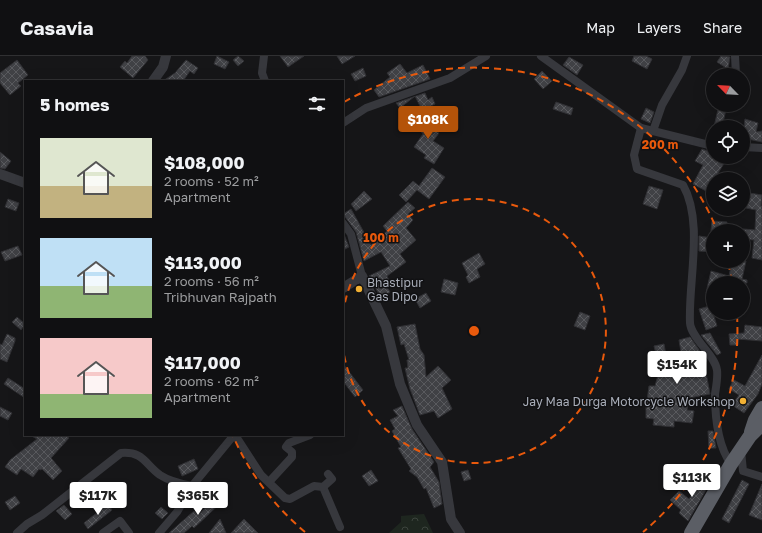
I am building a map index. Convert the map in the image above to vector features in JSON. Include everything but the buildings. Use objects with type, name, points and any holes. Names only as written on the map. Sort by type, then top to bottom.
[{"type":"highway","points":[[691,533],[731,464],[750,436],[755,420],[762,408]]},
{"type":"highway","points":[[750,436],[762,424]]},
{"type":"street","points":[[154,80],[163,68],[166,56]]},
{"type":"street","points":[[264,56],[262,73],[265,80]]},
{"type":"street","points":[[344,122],[366,108],[450,78],[486,56]]},
{"type":"street","points":[[541,56],[641,128],[706,144]]},
{"type":"street","points":[[653,131],[662,105],[682,70],[687,56]]},
{"type":"street","points":[[736,56],[736,68]]},
{"type":"street","points":[[641,128],[634,156],[637,169],[683,185],[687,192],[692,214],[694,264],[690,296],[690,326],[717,369],[715,396],[721,443],[724,454],[731,464]]},
{"type":"street","points":[[750,147],[762,148]]},
{"type":"street","points":[[0,174],[24,183]]},
{"type":"street","points":[[344,224],[351,234],[362,276],[386,326],[400,384],[417,425],[442,462],[451,519],[460,533]]},
{"type":"street","points":[[344,287],[362,276]]},
{"type":"street","points":[[159,533],[178,512],[192,486],[233,436]]},
{"type":"street","points":[[235,436],[261,475],[285,498],[290,499],[314,486],[323,486],[332,479],[328,474]]},
{"type":"street","points":[[269,482],[292,457],[292,452],[286,447],[289,443],[307,436]]},
{"type":"street","points":[[741,451],[743,471],[762,477]]},
{"type":"street","points":[[17,533],[121,454],[130,452],[144,458],[160,475],[180,484],[192,486]]},
{"type":"street","points":[[323,486],[340,527]]},
{"type":"street","points":[[103,533],[120,522],[129,533]]},
{"type":"green space","points":[[424,514],[433,533],[389,533],[401,522],[401,516]]},
{"type":"place","name":"Bhastipur Gas Dipo","points":[[359,289]]},
{"type":"place","name":"Jay Maa Durga Motorcycle Workshop","points":[[743,401]]}]
